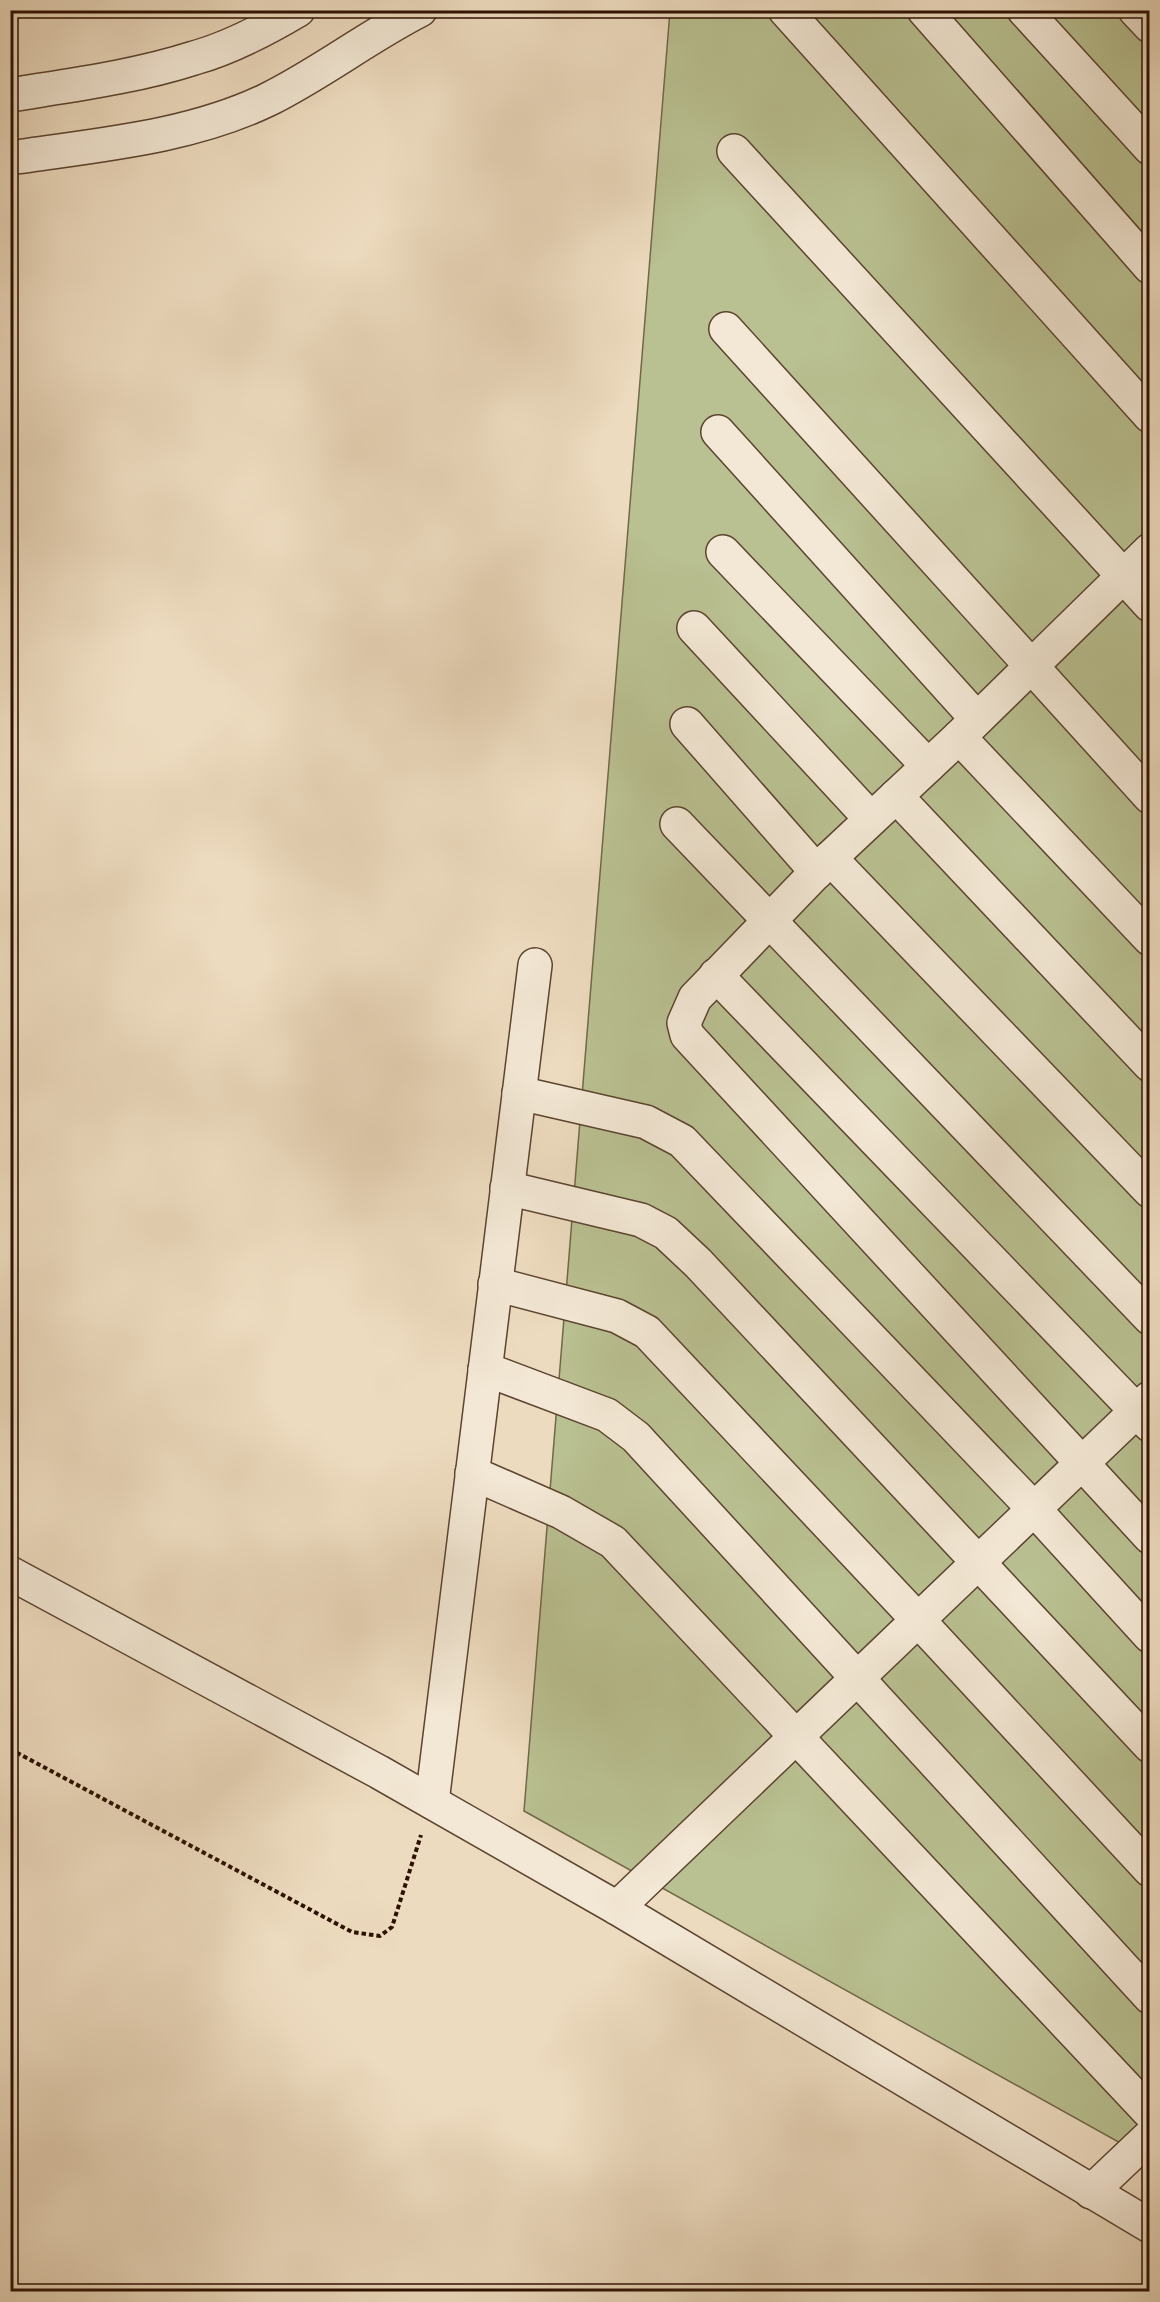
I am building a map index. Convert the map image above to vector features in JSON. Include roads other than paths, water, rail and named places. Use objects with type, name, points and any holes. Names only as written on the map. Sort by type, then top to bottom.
[{"type":"street","points":[[10,95],[109,79],[195,58],[274,24],[298,10]]},
{"type":"street","points":[[10,158],[149,137],[210,121],[266,100],[378,31],[420,10]]},
{"type":"street","points":[[785,10],[1149,416]]},
{"type":"street","points":[[924,10],[1149,267]]},
{"type":"street","points":[[1024,10],[1149,148]]},
{"type":"street","points":[[1135,10],[1149,26]]},
{"type":"street","points":[[734,152],[1149,605]]},
{"type":"street","points":[[726,329],[1149,796]]},
{"type":"street","points":[[718,432],[1149,939]]},
{"type":"street","points":[[1149,550],[968,728],[824,865],[695,998],[686,1013],[684,1023],[687,1035],[1149,1537]]},
{"type":"street","points":[[723,552],[928,766]]},
{"type":"street","points":[[694,628],[872,819]]},
{"type":"street","points":[[687,724],[1149,1191]]},
{"type":"street","points":[[896,796],[1149,1065]]},
{"type":"street","points":[[678,824],[1149,1318]]},
{"type":"street","points":[[432,1802],[535,965]]},
{"type":"street","points":[[616,1908],[1081,1464],[1145,1411],[716,975]]},
{"type":"street","points":[[519,1093],[646,1122],[682,1141],[1034,1509],[1149,1636]]},
{"type":"street","points":[[507,1188],[641,1220],[666,1233],[698,1263],[1149,1746]]},
{"type":"street","points":[[495,1284],[617,1316],[647,1332],[1149,1870]]},
{"type":"street","points":[[485,1369],[607,1415],[636,1437],[1149,1997]]},
{"type":"street","points":[[472,1473],[561,1512],[613,1542],[1149,2113]]},
{"type":"street","points":[[10,1572],[432,1802],[724,1970],[1149,2226]]},
{"type":"street","points":[[1091,2192],[1149,2136]]}]
